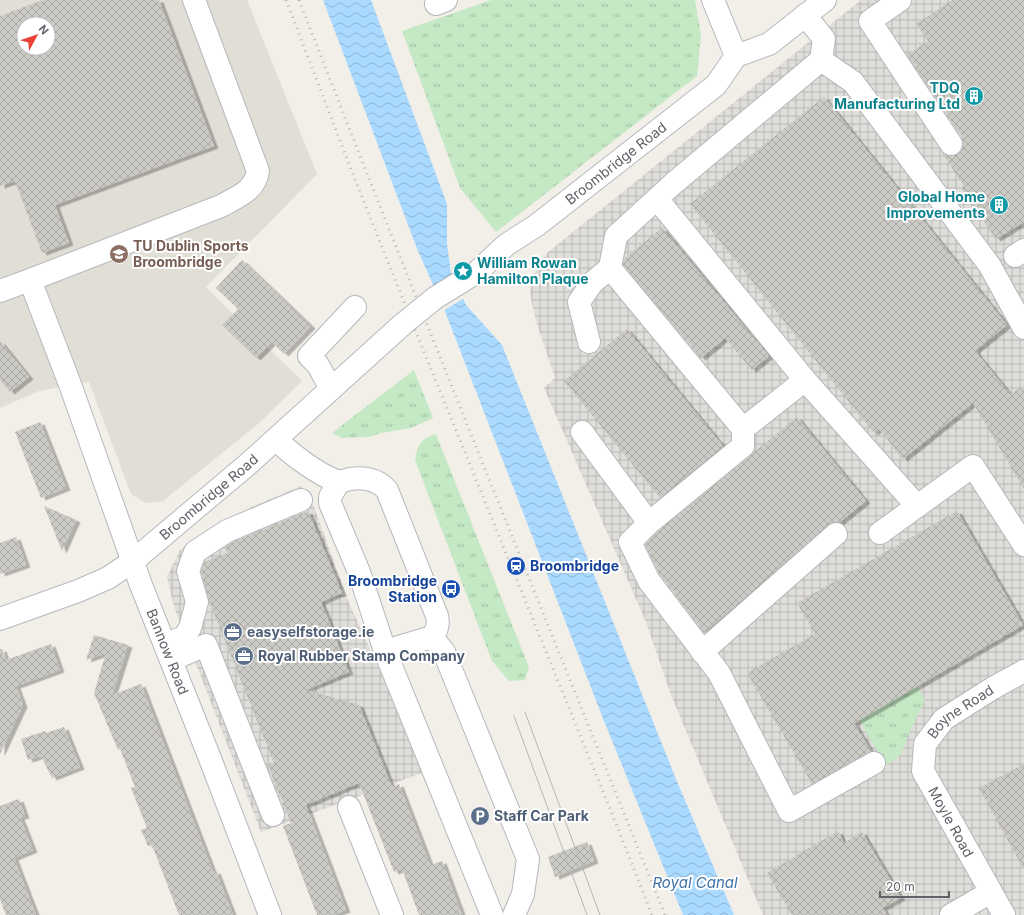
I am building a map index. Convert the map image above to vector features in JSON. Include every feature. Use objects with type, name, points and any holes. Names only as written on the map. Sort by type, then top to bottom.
[{"type":"street","points":[[0,291],[221,206],[247,192],[257,179],[258,171],[194,0]]},
{"type":"street","points":[[713,0],[736,56],[769,44],[825,0]]},
{"type":"street","points":[[900,0],[870,21],[950,144]]},
{"type":"street","points":[[589,342],[579,302],[592,283],[610,268],[616,236],[657,199],[821,60],[824,39],[805,16]]},
{"type":"street","name":"Broombridge Road","points":[[0,619],[108,578],[133,561],[276,439],[397,329],[435,298],[477,272],[506,245],[537,225],[716,85],[736,56]]},
{"type":"street","points":[[821,60],[853,82],[990,266],[1024,328]]},
{"type":"street","points":[[657,199],[805,380],[917,506]]},
{"type":"street","points":[[610,268],[743,429],[744,446],[649,523],[630,542],[649,581],[719,673],[789,811],[874,763]]},
{"type":"street","name":"Bannow Road","points":[[30,280],[71,387],[133,561],[270,915]]},
{"type":"street","points":[[331,389],[318,365],[309,356],[355,307]]},
{"type":"street","points":[[743,429],[805,380]]},
{"type":"street","points":[[582,432],[649,523]]},
{"type":"street","points":[[276,439],[285,449],[306,464],[339,482],[362,479],[376,481],[387,490],[437,616],[438,625],[432,637],[385,651]]},
{"type":"street","points":[[880,533],[973,466],[1024,544]]},
{"type":"street","points":[[339,482],[330,497],[330,503],[359,572],[385,651],[492,915]]},
{"type":"street","points":[[168,652],[184,637],[190,628],[197,602],[188,571],[195,552],[227,531],[301,500]]},
{"type":"street","points":[[702,652],[836,534]]},
{"type":"street","points":[[432,637],[444,652],[528,859],[523,894],[514,915]]},
{"type":"street","points":[[168,652],[206,645],[273,815]]},
{"type":"street","name":"Boyne Road","points":[[923,771],[925,744],[944,719],[993,688],[1024,672]]},
{"type":"street","name":"Moyle Road","points":[[923,771],[1004,915]]},
{"type":"street","points":[[349,807],[390,914]]},
{"type":"street","points":[[951,915],[991,892]]},
{"type":"shaded area","name":"TU Dublin Sports Broombridge","points":[[0,0],[247,0],[317,174],[206,287],[302,381],[258,424],[163,501],[146,503],[131,494],[89,382],[39,391],[0,408]]},
{"type":"shaded area","points":[[861,0],[1024,0],[1024,915],[763,915],[671,695],[646,622],[544,388],[555,378],[536,321],[530,294],[532,278],[539,264],[547,253]]},
{"type":"shaded area","points":[[301,486],[314,507],[349,603],[382,675],[422,773],[261,832],[174,607],[167,577],[180,550],[216,526],[254,506]]},
{"type":"green space","points":[[491,0],[695,0],[701,35],[697,76],[496,232],[460,188],[402,31]]},
{"type":"green space","points":[[414,370],[433,418],[411,428],[381,433],[368,437],[342,438],[332,433]]},
{"type":"green space","points":[[436,434],[529,667],[525,680],[509,681],[492,661],[415,460],[417,450],[423,440]]},
{"type":"green space","points":[[917,686],[925,700],[910,731],[901,755],[886,765],[858,718]]},
{"type":"water","name":"Royal Canal","points":[[323,0],[371,0],[447,204],[447,244],[451,273],[466,305],[502,345],[676,779],[734,915],[683,915],[604,721],[444,309],[418,251]]},
{"type":"pier","points":[[455,275],[466,297],[443,311],[432,288]]},
{"type":"building","points":[[43,0],[159,0],[214,146],[55,205],[69,243],[42,253],[15,181],[0,186],[0,16]]},
{"type":"building","name":"TDQ Manufacturing Ltd","points":[[953,0],[1024,0],[1024,222],[996,239],[961,188],[964,186],[942,153],[951,156],[958,154],[962,150],[962,137],[907,55],[928,41],[916,24]]},
{"type":"building","points":[[824,97],[1007,325],[975,351],[1010,394],[1024,386],[1024,489],[973,403],[903,459],[879,429],[874,433],[690,204]]},
{"type":"building","points":[[662,228],[769,356],[752,370],[725,338],[701,358],[623,265],[624,259]]},
{"type":"building","points":[[242,260],[311,326],[284,354],[272,342],[256,358],[222,325],[238,309],[216,288]]},
{"type":"building","points":[[627,329],[723,446],[660,498],[564,381]]},
{"type":"building","points":[[0,341],[29,377],[10,392],[0,380]]},
{"type":"building","points":[[797,417],[866,501],[840,522],[833,522],[828,525],[704,633],[660,574],[645,545],[657,532]]},
{"type":"building","points":[[40,422],[66,488],[41,498],[15,432]]},
{"type":"building","points":[[44,506],[76,520],[62,551]]},
{"type":"building","points":[[308,511],[342,593],[321,602],[349,672],[306,690],[359,705],[392,787],[399,784],[430,865],[442,861],[462,915],[419,915],[402,869],[394,872],[359,783],[306,805],[346,910],[333,915],[317,915],[283,826],[291,823],[268,766],[274,763],[209,601],[201,571],[205,562],[227,553],[225,547],[233,542]]},
{"type":"building","points":[[957,511],[1023,625],[854,723],[871,751],[812,784],[747,673],[815,634],[797,603]]},
{"type":"building","points":[[16,537],[26,565],[0,574],[0,543]]},
{"type":"building","points":[[94,635],[128,645],[112,695],[141,684],[213,872],[216,871],[233,915],[179,915],[152,845],[148,846],[141,830],[147,828],[131,788],[135,787],[120,749],[118,750],[94,693],[106,653],[86,660]]},
{"type":"building","points":[[51,644],[60,670],[16,686],[23,705],[0,754],[0,649],[2,649],[6,660]]},
{"type":"building","points":[[64,727],[80,767],[52,778],[41,756],[28,760],[21,739],[45,731],[46,733]]},
{"type":"building","points":[[1024,764],[1024,870],[979,788]]},
{"type":"building","points":[[19,799],[25,816],[20,817],[33,850],[14,858],[36,915],[6,915],[0,899],[0,806]]},
{"type":"building","points":[[838,831],[844,843],[862,832],[901,898],[883,908],[887,915],[792,915],[767,873]]},
{"type":"building","points":[[587,842],[594,861],[555,877],[548,857]]},
{"type":"tram line","points":[[525,712],[600,915]]},
{"type":"tram line","points":[[514,716],[587,915]]},
{"type":"railway","points":[[286,0],[354,177],[652,915]]},
{"type":"railway","points":[[299,0],[435,344],[665,915]]},
{"type":"place","name":"TDQ Manufacturing Ltd","points":[[974,96]]},
{"type":"place","name":"Global Home Improvements","points":[[999,205]]},
{"type":"place","name":"TU Dublin Sports Broombridge","points":[[119,254]]},
{"type":"place","name":"William Rowan Hamilton Plaque","points":[[463,271]]},
{"type":"place","name":"Broombridge","points":[[516,566]]},
{"type":"place","name":"Broombridge Station","points":[[451,589]]},
{"type":"place","name":"easyselfstorage.ie","points":[[233,632]]},
{"type":"place","name":"Royal Rubber Stamp Company","points":[[244,656]]},
{"type":"place","name":"Staff Car Park","points":[[480,816]]}]
